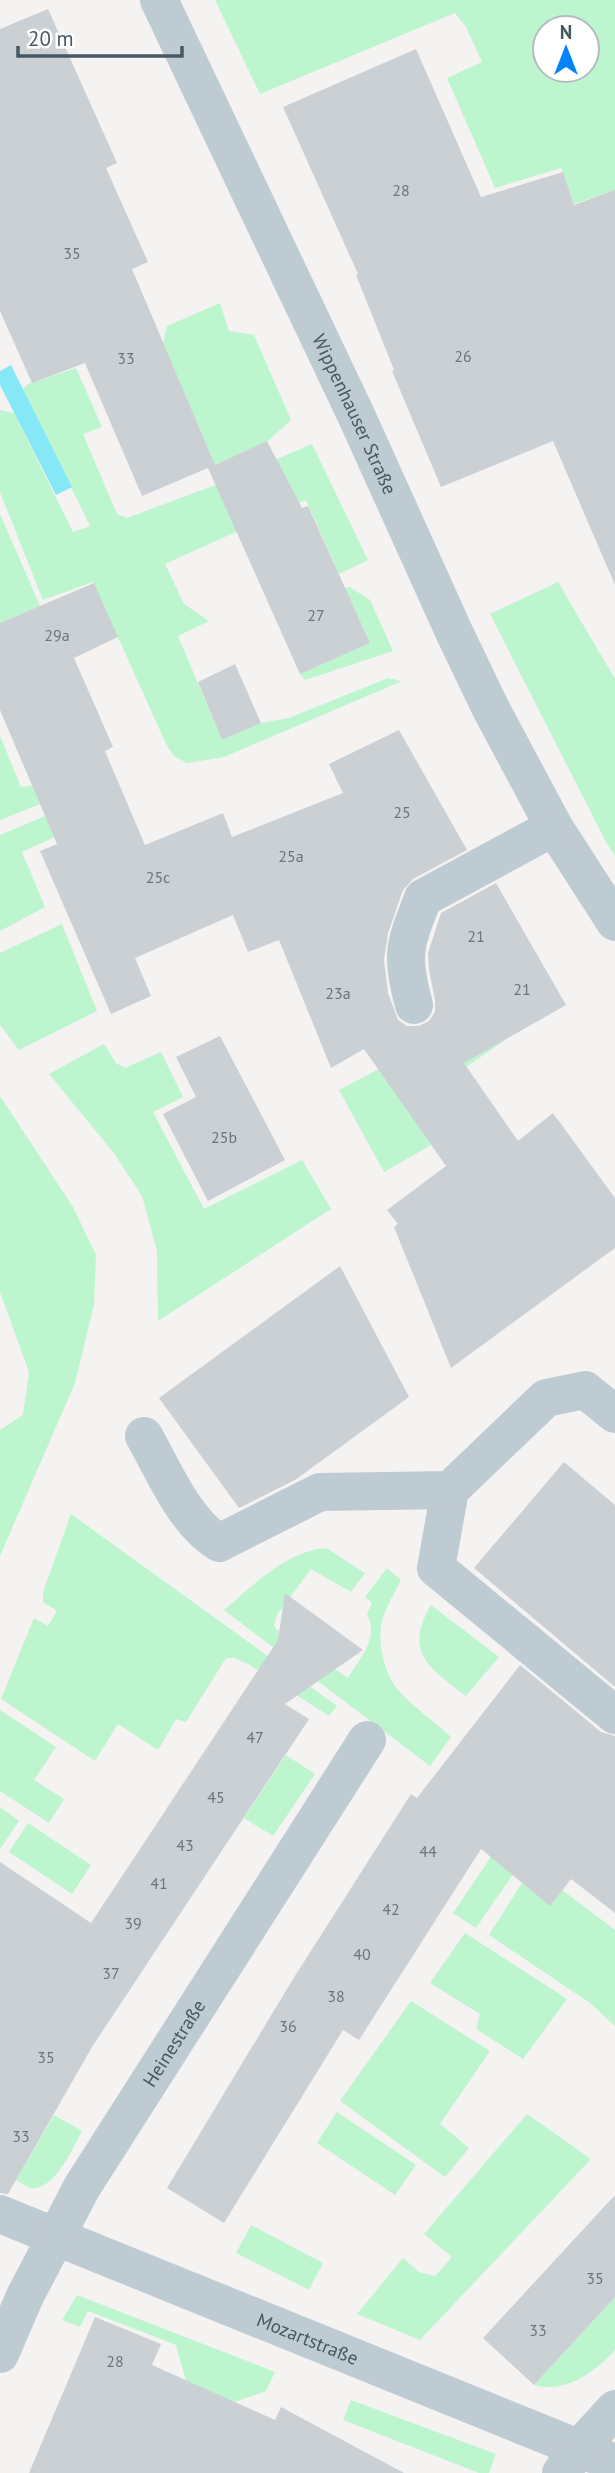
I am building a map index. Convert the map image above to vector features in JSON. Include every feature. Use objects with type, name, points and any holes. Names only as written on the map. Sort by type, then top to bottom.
[{"type":"street","name":"Wippenhauser Straße","points":[[159,0],[356,415],[454,634],[554,827],[615,922]]},
{"type":"street","points":[[414,1004],[404,958],[407,939],[423,898],[554,827]]},
{"type":"street","points":[[615,1414],[585,1390],[546,1398],[450,1490],[436,1568],[615,1715]]},
{"type":"street","points":[[144,1436],[192,1520],[204,1534],[219,1543],[320,1492],[450,1490]]},
{"type":"street","name":"Heinestraße","points":[[0,2354],[25,2296],[82,2187],[366,1740]]},
{"type":"street","name":"Mozartstraße","points":[[0,2214],[282,2330],[570,2460],[615,2463]]},
{"type":"street","points":[[570,2460],[615,2409]]},
{"type":"green space","points":[[215,0],[615,0],[615,190],[574,204],[561,168],[495,188],[447,78],[482,62],[466,27],[455,13],[260,94]]},
{"type":"green space","points":[[220,303],[229,331],[254,335],[291,420],[268,441],[215,465],[163,343],[167,326]]},
{"type":"green space","points":[[76,368],[102,427],[83,434],[117,514],[127,518],[223,482],[312,444],[368,560],[339,574],[306,500],[165,564],[184,604],[209,621],[178,636],[222,740],[261,723],[289,718],[388,678],[402,681],[224,757],[187,763],[174,756],[167,746],[93,582],[43,600],[0,492],[0,410],[14,413],[73,532],[90,526],[23,389],[28,384]]},
{"type":"green space","points":[[0,514],[40,606],[0,623]]},
{"type":"green space","points":[[558,582],[615,679],[615,856],[490,614]]},
{"type":"green space","points":[[350,587],[370,600],[393,651],[305,680],[300,674],[370,643],[345,588]]},
{"type":"green space","points":[[0,736],[21,787],[40,785],[48,801],[0,820]]},
{"type":"green space","points":[[64,808],[72,829],[22,852],[45,907],[0,931],[0,835]]},
{"type":"green space","points":[[62,924],[97,1011],[19,1050],[0,1025],[0,953]]},
{"type":"green space","points":[[487,1012],[504,1041],[406,1108],[431,1145],[384,1172],[339,1090]]},
{"type":"green space","points":[[104,1044],[116,1063],[125,1068],[161,1052],[183,1097],[153,1112],[204,1209],[302,1160],[331,1209],[158,1321],[157,1251],[142,1196],[113,1152],[49,1074]]},
{"type":"green space","points":[[0,1096],[73,1207],[96,1255],[94,1305],[75,1383],[0,1556],[0,1430],[23,1415],[29,1372],[0,1292]]},
{"type":"green space","points":[[71,1514],[337,1706],[329,1716],[248,1664],[234,1658],[226,1658],[186,1722],[176,1719],[158,1750],[118,1724],[95,1761],[1,1699],[34,1618],[48,1626],[57,1611],[43,1602],[43,1592]]},
{"type":"green space","points":[[326,1548],[365,1573],[351,1592],[311,1569],[277,1615],[274,1625],[277,1630],[348,1678],[370,1639],[367,1614],[372,1603],[365,1597],[387,1568],[401,1580],[382,1620],[382,1650],[389,1675],[397,1689],[451,1737],[430,1766],[224,1610],[284,1563],[311,1551]]},
{"type":"green space","points":[[431,1605],[499,1657],[466,1696],[432,1668],[420,1648],[423,1622]]},
{"type":"green space","points":[[0,1710],[56,1747],[34,1780],[64,1799],[49,1823],[0,1791]]},
{"type":"green space","points":[[286,1755],[315,1774],[273,1836],[244,1818]]},
{"type":"green space","points":[[0,1807],[19,1821],[0,1849]]},
{"type":"green space","points":[[28,1823],[91,1865],[72,1894],[9,1852]]},
{"type":"green space","points":[[499,1845],[522,1861],[476,1928],[453,1913]]},
{"type":"green space","points":[[532,1867],[615,1930],[615,2026],[590,2003],[489,1935]]},
{"type":"green space","points":[[465,1933],[567,1999],[523,2059],[476,2029],[480,2014],[430,1983]]},
{"type":"green space","points":[[411,2001],[490,2051],[440,2124],[469,2148],[445,2177],[340,2101]]},
{"type":"green space","points":[[337,2112],[416,2165],[395,2195],[317,2143]]},
{"type":"green space","points":[[527,2114],[591,2159],[420,2340],[357,2314],[403,2258],[419,2272],[435,2276],[452,2257],[424,2234]]},
{"type":"green space","points":[[54,2115],[82,2131],[55,2176],[40,2187],[31,2188],[16,2180]]},
{"type":"green space","points":[[251,2225],[323,2263],[309,2290],[236,2253]]},
{"type":"green space","points":[[77,2295],[275,2372],[266,2391],[234,2402],[186,2381],[176,2345],[88,2311],[80,2327],[62,2320]]},
{"type":"green space","points":[[615,2297],[615,2350],[589,2373],[568,2384],[546,2387],[534,2385]]},
{"type":"green space","points":[[351,2400],[496,2454],[489,2473],[479,2473],[343,2420]]},
{"type":"water","points":[[11,365],[72,487],[56,495],[0,385],[0,371]]},
{"type":"building","points":[[48,9],[117,163],[106,168],[148,262],[132,269],[215,465],[267,441],[302,508],[308,506],[370,643],[300,674],[208,468],[142,496],[85,363],[32,383],[0,311],[0,29]]},
{"type":"building","points":[[416,49],[481,197],[563,172],[574,205],[615,190],[615,585],[553,441],[441,487],[392,371],[394,370],[356,275],[358,274],[283,107]]},
{"type":"building","points":[[94,583],[118,637],[74,658],[113,747],[105,751],[145,845],[223,813],[232,837],[343,793],[329,764],[399,730],[467,850],[413,879],[403,890],[388,933],[384,960],[388,993],[398,1020],[407,1026],[419,1026],[429,1021],[435,1012],[428,953],[441,913],[496,883],[566,1005],[464,1063],[518,1141],[553,1113],[615,1198],[615,1248],[451,1368],[394,1227],[398,1224],[387,1210],[446,1166],[364,1049],[331,1068],[279,940],[248,952],[233,915],[135,958],[151,996],[111,1014],[40,851],[57,844],[0,710],[0,623]]},
{"type":"building","points":[[235,664],[261,723],[222,740],[198,682]]},
{"type":"building","points":[[220,1036],[285,1160],[208,1201],[163,1114],[196,1097],[176,1057]]},
{"type":"building","points":[[340,1266],[409,1397],[295,1480],[239,1508],[159,1398]]},
{"type":"building","points":[[564,1462],[615,1505],[615,1687],[474,1568]]},
{"type":"building","points":[[285,1593],[363,1650],[285,1704],[309,1719],[92,2047],[8,2194],[0,2193],[0,1862],[91,1923],[278,1640]]},
{"type":"building","points":[[520,1665],[601,1732],[615,1736],[615,1913],[571,1879],[550,1906],[481,1849],[359,2040],[343,2030],[224,2223],[167,2188],[293,1979],[411,1794],[417,1798]]},
{"type":"building","points":[[615,2195],[615,2297],[534,2385],[483,2338]]},
{"type":"building","points":[[95,2317],[161,2344],[152,2365],[275,2420],[281,2407],[404,2473],[29,2473]]}]
